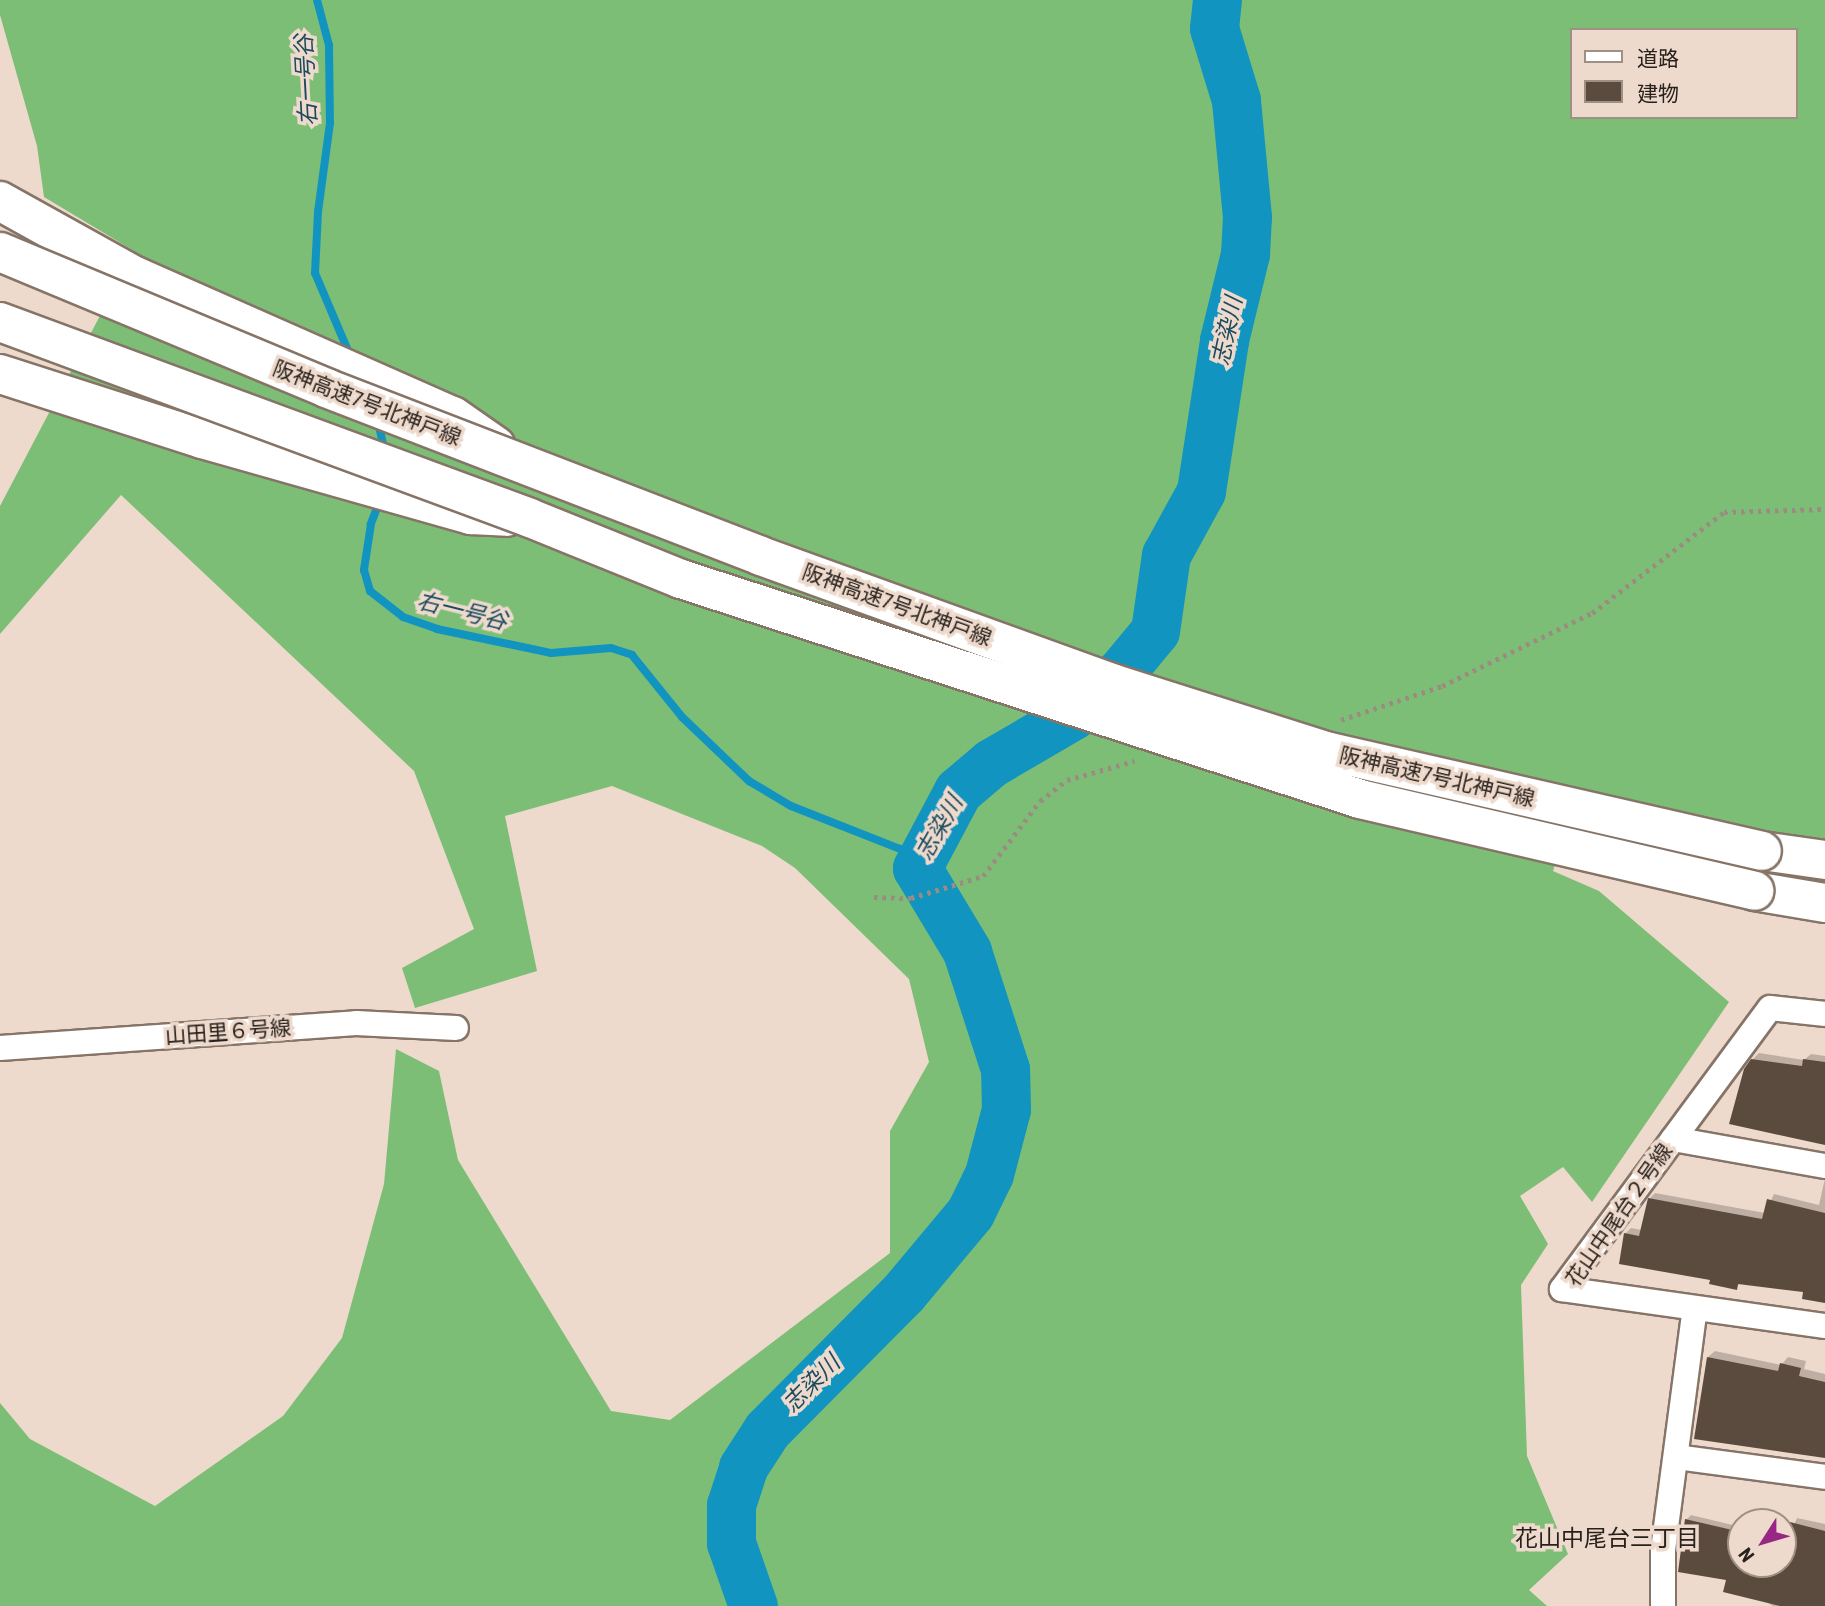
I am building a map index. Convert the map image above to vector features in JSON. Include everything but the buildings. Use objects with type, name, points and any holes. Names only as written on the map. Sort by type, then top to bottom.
[{"type":"highway","points":[[0,201],[135,276],[453,416],[522,463]]},
{"type":"highway","name":"阪神高速7号北神戸線","points":[[0,252],[314,383],[1112,683],[1330,752],[1762,852],[1825,860]]},
{"type":"highway","name":"阪神高速7号北神戸線","points":[[0,322],[530,518],[681,579],[1360,799],[1754,891],[1825,903]]},
{"type":"highway","points":[[0,374],[202,439],[471,515],[530,518]]},
{"type":"street","name":"花山中尾台２号線","points":[[1695,1308],[1562,1289],[1770,1008],[1825,1014]]},
{"type":"street","name":"山田里６号線","points":[[0,1048],[356,1023],[456,1028]]},
{"type":"street","points":[[1673,1139],[1825,1166]]},
{"type":"street","points":[[1663,1606],[1663,1550],[1695,1308],[1825,1326]]},
{"type":"street","points":[[1676,1457],[1825,1477]]},
{"type":"path","points":[[1329,724],[1442,687],[1591,613],[1724,512],[1825,509]]},
{"type":"path","points":[[874,897],[911,898],[983,876],[1040,801],[1067,780],[1143,760]]},
{"type":"green space","points":[[0,0],[1825,0],[1825,851],[1577,796],[1553,871],[1599,891],[1729,1002],[1592,1202],[1563,1167],[1520,1196],[1548,1244],[1521,1285],[1527,1456],[1568,1554],[1529,1590],[1547,1606],[0,1606],[0,1403],[30,1439],[155,1506],[283,1416],[342,1338],[384,1184],[396,1049],[439,1071],[458,1160],[611,1411],[670,1420],[890,1253],[890,1131],[929,1062],[909,979],[795,868],[762,846],[612,786],[505,816],[537,971],[415,1008],[402,968],[474,929],[414,771],[121,495],[0,634],[0,506],[134,251],[44,197],[37,146],[0,15]]},
{"type":"waterway","name":"右一号谷","points":[[317,0],[329,45],[330,123],[318,212],[315,273],[351,358]]},
{"type":"waterway","name":"志染川","points":[[753,1606],[731,1543],[731,1505],[743,1467],[767,1430],[903,1293],[970,1213],[989,1174],[1006,1109],[1005,1069],[967,951],[917,868],[958,791],[991,763],[1073,715],[1121,672],[1155,631],[1166,555],[1201,491],[1224,340],[1245,254],[1247,217],[1236,100],[1214,28],[1217,0]]},
{"type":"waterway","name":"右一号谷","points":[[378,422],[385,453]]},
{"type":"waterway","name":"右一号谷","points":[[380,500],[371,524],[364,570],[370,591],[403,617],[437,629],[551,653],[611,648],[632,655],[682,717],[749,781],[791,806],[900,849],[917,868]]},
{"type":"district","name":"花山中尾台三丁目","points":[[1607,1539]]}]
